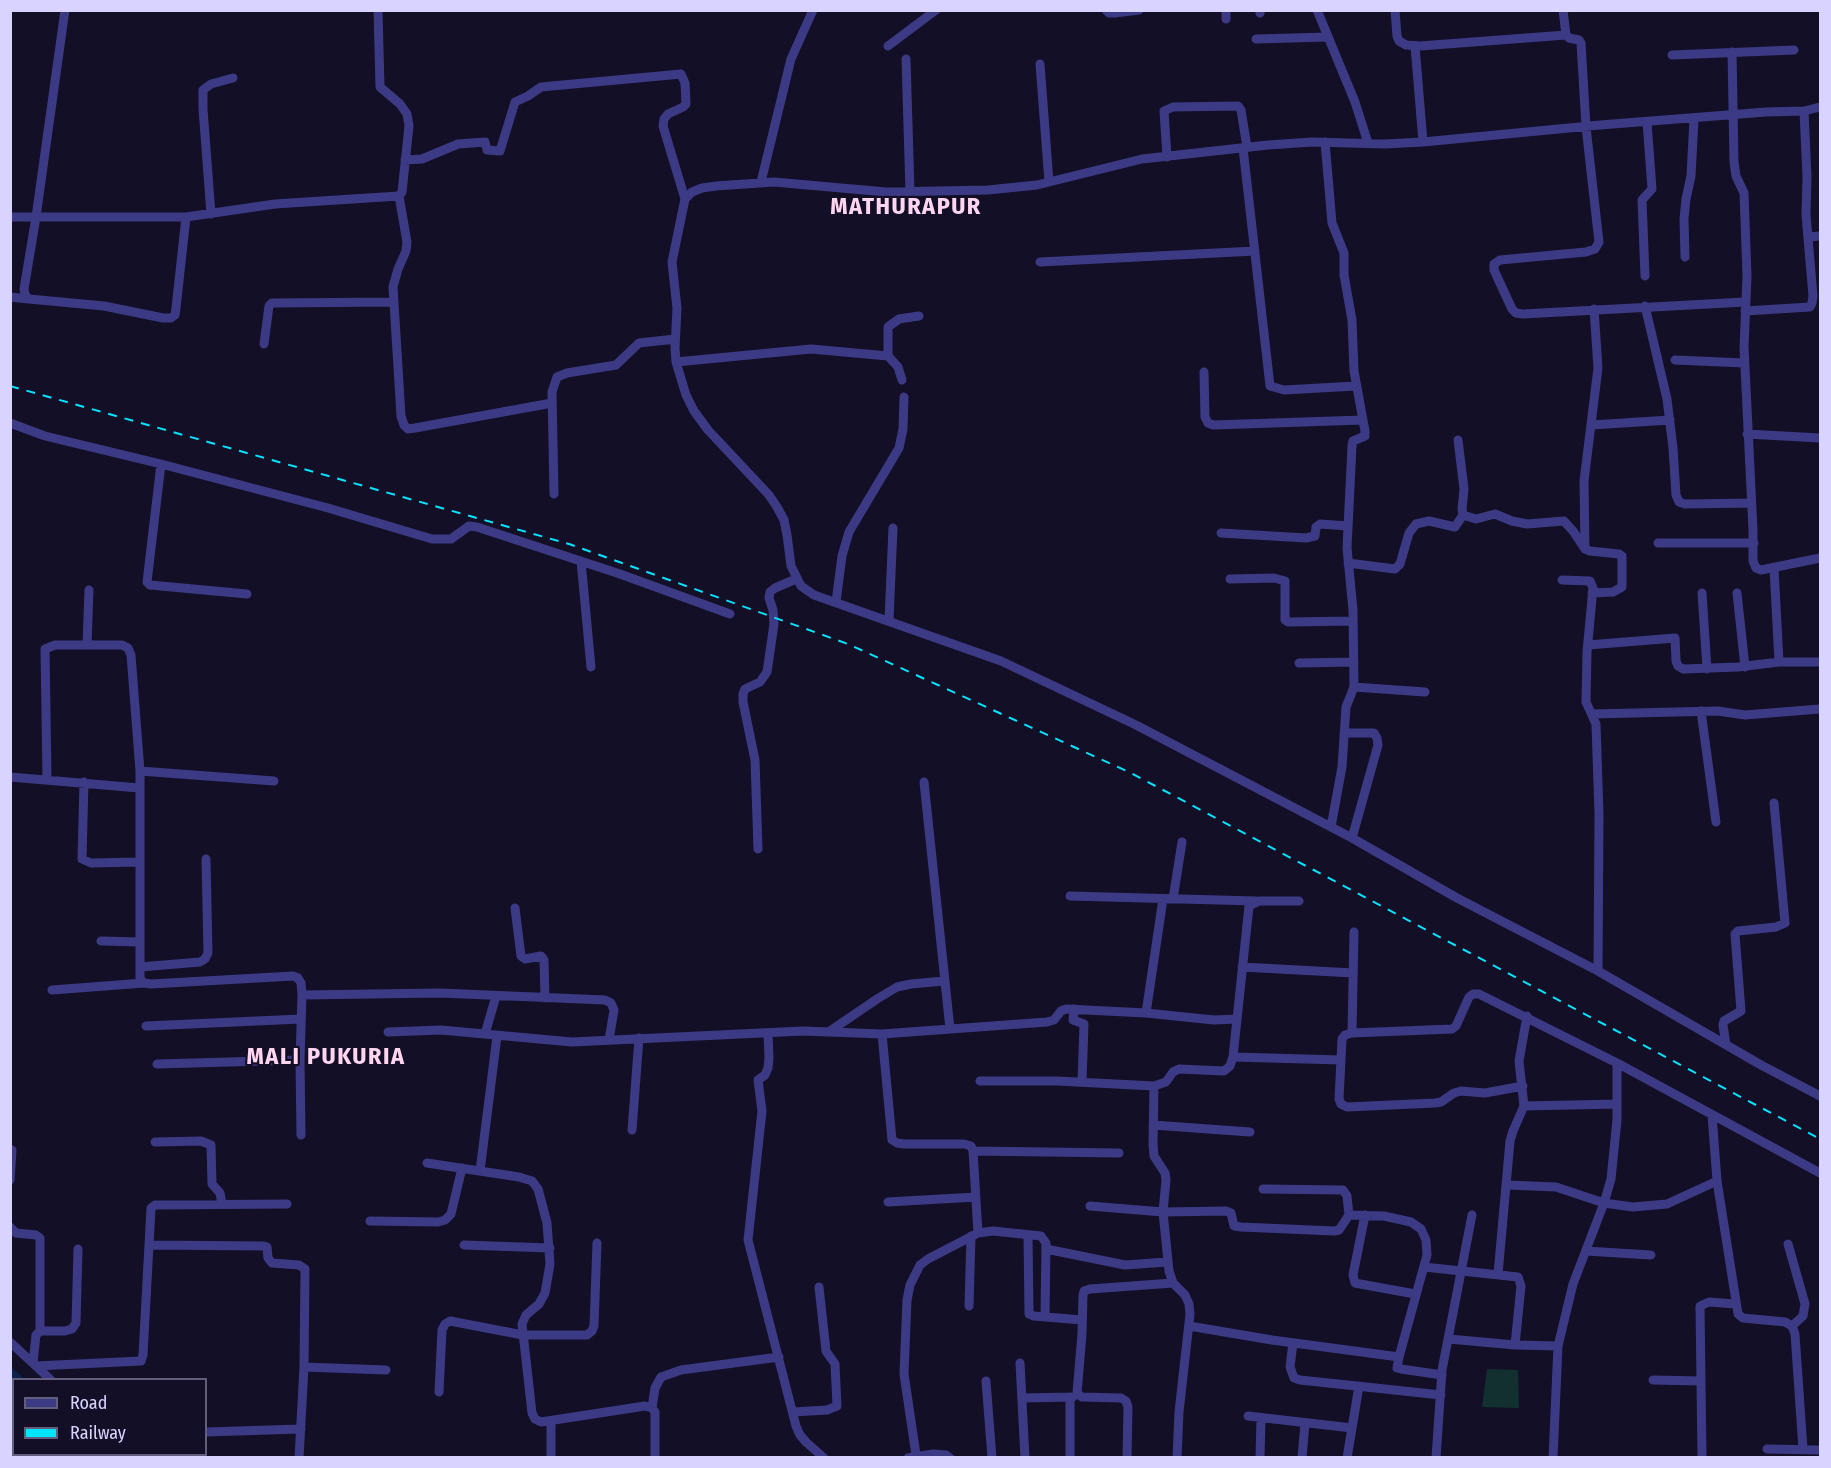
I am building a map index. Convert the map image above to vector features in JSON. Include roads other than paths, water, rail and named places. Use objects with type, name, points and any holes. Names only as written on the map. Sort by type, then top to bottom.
[{"type":"street","points":[[29,298],[25,295],[24,289],[65,10]]},
{"type":"street","points":[[378,10],[380,87],[400,104],[407,114],[409,126],[402,192],[399,196],[407,242],[404,259],[394,279],[401,416],[408,429],[552,403]]},
{"type":"street","points":[[761,182],[790,59],[813,10]]},
{"type":"street","points":[[888,46],[936,10]]},
{"type":"street","points":[[1106,10],[1115,13],[1139,10]]},
{"type":"street","points":[[1317,10],[1355,102],[1368,143]]},
{"type":"street","points":[[1395,10],[1396,36],[1407,45],[1566,35],[1581,43],[1586,127],[1599,242],[1595,249],[1586,252],[1500,260],[1494,264],[1494,270],[1516,313],[1645,306],[1809,307],[1813,296],[1808,237],[1804,111]]},
{"type":"street","points":[[1563,10],[1566,35]]},
{"type":"street","points":[[1256,39],[1328,37]]},
{"type":"street","points":[[1415,46],[1423,142]]},
{"type":"street","points":[[1672,55],[1794,50]]},
{"type":"street","points":[[1732,52],[1734,162],[1736,176],[1744,193],[1747,276],[1744,363],[1754,543],[1753,561],[1756,568],[1761,570],[1821,558]]},
{"type":"street","points":[[906,59],[910,192]]},
{"type":"street","points":[[1040,64],[1049,182]]},
{"type":"street","points":[[405,160],[422,159],[458,144],[485,142],[487,150],[500,151],[515,102],[541,87],[681,74],[685,83],[686,104],[668,114],[663,126],[685,199],[672,252],[672,281],[677,308],[676,362],[694,411],[720,444],[769,495],[777,507],[784,520],[791,566],[801,586],[814,594],[1001,661],[1136,725],[1352,838],[1457,898],[1598,971],[1726,1045],[1821,1096]]},
{"type":"street","points":[[211,214],[203,90],[211,84],[233,78]]},
{"type":"street","points":[[1167,157],[1164,111],[1173,107],[1238,106],[1241,110],[1270,386],[1284,390],[1356,386]]},
{"type":"street","points":[[685,199],[692,192],[702,188],[761,182],[910,192],[997,189],[1049,182],[1126,162],[1245,147],[1325,142],[1423,142],[1804,111],[1821,107]]},
{"type":"street","points":[[1685,257],[1684,219],[1692,176],[1694,119]]},
{"type":"street","points":[[1645,276],[1642,200],[1652,189],[1647,122]]},
{"type":"street","points":[[1325,142],[1332,223],[1344,253],[1344,275],[1352,320],[1356,386],[1365,435],[1355,439],[1352,446],[1348,563],[1353,621],[1354,687],[1346,707],[1342,766],[1330,827]]},
{"type":"street","points":[[10,217],[186,217],[275,204],[399,196]]},
{"type":"street","points":[[10,297],[104,306],[171,318],[175,315],[186,217]]},
{"type":"street","points":[[1808,237],[1821,236]]},
{"type":"street","points":[[1040,262],[1255,251]]},
{"type":"street","points":[[264,344],[269,306],[272,303],[394,302]]},
{"type":"street","points":[[1645,306],[1670,420],[1676,495],[1679,502],[1685,504],[1751,503]]},
{"type":"street","points":[[1585,549],[1584,481],[1598,368],[1594,309]]},
{"type":"street","points":[[902,380],[898,367],[888,356],[888,327],[899,319],[919,316]]},
{"type":"street","points":[[554,494],[552,403],[554,382],[561,374],[616,365],[639,343],[675,339]]},
{"type":"street","points":[[676,362],[811,349],[888,356]]},
{"type":"street","points":[[1675,360],[1744,363]]},
{"type":"street","points":[[1204,372],[1205,417],[1208,423],[1213,425],[1363,420]]},
{"type":"street","points":[[836,602],[842,556],[849,532],[899,448],[903,429],[904,397]]},
{"type":"street","points":[[1592,425],[1670,420]]},
{"type":"street","points":[[10,423],[45,436],[328,508],[432,539],[451,539],[469,526],[477,527],[730,614]]},
{"type":"street","points":[[1747,434],[1821,438]]},
{"type":"street","points":[[1348,563],[1395,569],[1400,564],[1409,533],[1416,524],[1429,521],[1455,527],[1463,515],[1464,489],[1458,440]]},
{"type":"street","points":[[162,464],[147,582],[150,585],[247,594]]},
{"type":"street","points":[[1463,515],[1476,519],[1495,514],[1527,524],[1564,521],[1585,549],[1619,554],[1623,560],[1622,587],[1613,592],[1592,593]]},
{"type":"street","points":[[1221,533],[1306,538],[1315,536],[1316,527],[1320,524],[1348,526]]},
{"type":"street","points":[[889,620],[893,528]]},
{"type":"street","points":[[1658,543],[1754,543]]},
{"type":"street","points":[[581,561],[591,667]]},
{"type":"street","points":[[1774,568],[1779,662]]},
{"type":"street","points":[[1230,579],[1274,578],[1285,581],[1285,620],[1288,622],[1353,621]]},
{"type":"street","points":[[758,849],[754,760],[743,694],[745,689],[760,682],[767,672],[774,618],[769,598],[770,592],[796,579]]},
{"type":"street","points":[[1562,580],[1590,581],[1592,584],[1586,702],[1596,724],[1599,804],[1598,971]]},
{"type":"street","points":[[87,645],[89,590]]},
{"type":"street","points":[[1702,593],[1707,669]]},
{"type":"street","points":[[1737,593],[1744,667]]},
{"type":"street","points":[[1588,645],[1675,638],[1678,666],[1683,669],[1744,667],[1779,662],[1821,662]]},
{"type":"street","points":[[47,779],[45,650],[55,645],[122,645],[128,648],[131,655],[140,771],[140,979],[144,983]]},
{"type":"street","points":[[1299,663],[1354,662]]},
{"type":"street","points":[[1354,687],[1425,692]]},
{"type":"street","points":[[1592,714],[1718,711],[1745,715],[1821,709]]},
{"type":"street","points":[[1701,711],[1716,822]]},
{"type":"street","points":[[1344,733],[1374,733],[1378,745],[1352,838]]},
{"type":"street","points":[[140,771],[274,781]]},
{"type":"street","points":[[10,777],[140,788]]},
{"type":"street","points":[[84,782],[82,859],[91,863],[140,862]]},
{"type":"street","points":[[924,782],[950,1029]]},
{"type":"street","points":[[1726,1045],[1724,1021],[1741,1011],[1735,934],[1738,931],[1776,927],[1785,923],[1774,803]]},
{"type":"street","points":[[1173,899],[1182,842]]},
{"type":"street","points":[[140,968],[200,962],[206,959],[208,953],[206,859]]},
{"type":"street","points":[[1070,896],[1299,901]]},
{"type":"street","points":[[1146,1013],[1163,899]]},
{"type":"street","points":[[980,1081],[1082,1082],[1154,1086],[1166,1082],[1173,1072],[1179,1070],[1224,1071],[1230,1066],[1233,1057],[1249,906],[1259,901]]},
{"type":"street","points":[[515,908],[520,956],[525,959],[541,956],[544,960],[545,998]]},
{"type":"street","points":[[1352,1033],[1354,932]]},
{"type":"street","points":[[100,941],[140,942]]},
{"type":"street","points":[[1242,967],[1353,973]]},
{"type":"street","points":[[52,990],[144,983],[293,976],[298,978],[302,983],[301,1135]]},
{"type":"street","points":[[830,1031],[897,987],[944,981]]},
{"type":"street","points":[[302,995],[440,993],[605,1000],[611,1003],[614,1010],[609,1040]]},
{"type":"street","points":[[1523,1086],[1485,1093],[1461,1091],[1435,1103],[1347,1107],[1341,1104],[1339,1099],[1342,1039],[1345,1035],[1352,1033],[1452,1029],[1456,1026],[1469,997],[1479,994],[1617,1063],[1821,1173]]},
{"type":"street","points":[[485,1034],[496,996]]},
{"type":"street","points":[[1074,1009],[1073,1020],[1084,1024],[1082,1082]]},
{"type":"street","points":[[388,1032],[441,1030],[560,1041],[830,1031],[882,1034],[1047,1022],[1054,1020],[1061,1011],[1074,1009],[1214,1020],[1236,1019]]},
{"type":"street","points":[[1498,1274],[1513,1131],[1524,1106],[1519,1053],[1527,1016]]},
{"type":"street","points":[[146,1026],[301,1019]]},
{"type":"street","points":[[768,1033],[768,1068],[765,1075],[758,1080],[762,1111],[748,1240],[800,1436],[824,1458]]},
{"type":"street","points":[[882,1034],[892,1140],[904,1144],[964,1144],[971,1146],[973,1151],[976,1197],[969,1306]]},
{"type":"street","points":[[480,1171],[497,1036]]},
{"type":"street","points":[[632,1130],[639,1038]]},
{"type":"street","points":[[1233,1057],[1341,1060]]},
{"type":"street","points":[[157,1064],[300,1060]]},
{"type":"street","points":[[1553,1458],[1558,1346],[1574,1284],[1611,1179],[1617,1120],[1617,1063]]},
{"type":"street","points":[[1154,1086],[1154,1156],[1165,1173],[1166,1180],[1163,1212],[1167,1262],[1173,1282],[1185,1295],[1189,1304],[1190,1326],[1179,1412],[1177,1458]]},
{"type":"street","points":[[1524,1106],[1617,1104]]},
{"type":"street","points":[[1712,1115],[1717,1181],[1735,1305],[1738,1314],[1743,1318],[1785,1322],[1792,1326],[1795,1334],[1803,1449]]},
{"type":"street","points":[[1153,1125],[1250,1132]]},
{"type":"street","points":[[155,1142],[201,1141],[211,1145],[212,1184],[220,1193],[222,1204]]},
{"type":"street","points":[[10,1180],[12,1150]]},
{"type":"street","points":[[973,1151],[1119,1153]]},
{"type":"street","points":[[427,1163],[519,1177],[532,1181],[538,1189],[543,1202],[550,1248],[549,1279],[539,1304],[526,1315],[522,1324],[532,1413],[535,1419],[542,1422],[645,1406],[652,1408]]},
{"type":"street","points":[[370,1221],[438,1222],[445,1220],[451,1214],[462,1168]]},
{"type":"street","points":[[1507,1185],[1556,1187],[1604,1203],[1633,1207],[1667,1204],[1717,1181]]},
{"type":"street","points":[[1090,1206],[1163,1212],[1226,1211],[1231,1213],[1234,1226],[1334,1231],[1339,1230],[1349,1215],[1347,1196],[1342,1190],[1263,1189]]},
{"type":"street","points":[[888,1202],[976,1197]]},
{"type":"street","points":[[34,1365],[141,1361],[149,1212],[155,1205],[287,1204]]},
{"type":"street","points":[[1349,1215],[1399,1219],[1411,1222],[1421,1229],[1426,1240],[1427,1255],[1397,1368],[1442,1375]]},
{"type":"street","points":[[1365,1215],[1353,1275],[1355,1283],[1415,1294]]},
{"type":"street","points":[[1436,1458],[1442,1375],[1472,1215]]},
{"type":"street","points":[[10,1227],[16,1233],[36,1235],[40,1238],[40,1331],[36,1335],[34,1365]]},
{"type":"street","points":[[950,1458],[946,1455],[912,1456],[904,1374],[907,1300],[910,1285],[920,1265],[974,1234],[993,1231],[1041,1236],[1046,1249],[1045,1317]]},
{"type":"street","points":[[1028,1235],[1029,1314],[1082,1320]]},
{"type":"street","points":[[439,1392],[442,1330],[450,1321],[523,1335],[587,1335],[592,1331],[597,1243]]},
{"type":"street","points":[[1788,1244],[1805,1304],[1803,1317],[1792,1326]]},
{"type":"street","points":[[149,1245],[264,1246],[267,1247],[268,1257],[272,1263],[303,1266],[306,1273],[299,1458]]},
{"type":"street","points":[[464,1245],[550,1248]]},
{"type":"street","points":[[40,1331],[65,1331],[72,1329],[76,1323],[78,1249]]},
{"type":"street","points":[[1046,1249],[1125,1265],[1167,1262]]},
{"type":"street","points":[[1586,1251],[1651,1255]]},
{"type":"street","points":[[1424,1266],[1514,1276],[1520,1281],[1515,1345]]},
{"type":"street","points":[[1082,1397],[1077,1393],[1077,1386],[1084,1291],[1173,1282]]},
{"type":"street","points":[[793,1412],[827,1410],[837,1406],[835,1364],[826,1351],[819,1287]]},
{"type":"street","points":[[1702,1458],[1700,1306],[1709,1302],[1735,1305]]},
{"type":"street","points":[[1190,1326],[1399,1357]]},
{"type":"street","points":[[1449,1339],[1558,1346]]},
{"type":"street","points":[[10,1342],[49,1378]]},
{"type":"street","points":[[1293,1343],[1290,1367],[1294,1377],[1300,1380],[1441,1395]]},
{"type":"street","points":[[655,1458],[655,1412],[652,1408],[655,1388],[661,1377],[681,1370],[778,1357]]},
{"type":"street","points":[[1020,1363],[1025,1458]]},
{"type":"street","points":[[304,1367],[386,1370]]},
{"type":"street","points":[[1653,1380],[1700,1381]]},
{"type":"street","points":[[986,1381],[992,1458]]},
{"type":"street","points":[[1347,1458],[1359,1386]]},
{"type":"street","points":[[1070,1397],[1070,1458]]},
{"type":"street","points":[[1022,1398],[1121,1398],[1126,1401],[1128,1407],[1127,1458]]},
{"type":"street","points":[[1248,1416],[1352,1428]]},
{"type":"street","points":[[1260,1458],[1261,1418]]},
{"type":"street","points":[[551,1421],[551,1458]]},
{"type":"street","points":[[1302,1458],[1305,1423]]},
{"type":"street","points":[[207,1432],[301,1429]]},
{"type":"street","points":[[1767,1449],[1821,1450]]},
{"type":"waterway","points":[[10,1372],[17,1378]]},
{"type":"railway","points":[[10,386],[569,544],[848,644],[1131,773],[1820,1139]]},
{"type":"district","name":"MATHURAPUR","points":[[906,207]]},
{"type":"district","name":"MALI PUKURIA","points":[[326,1057]]}]
